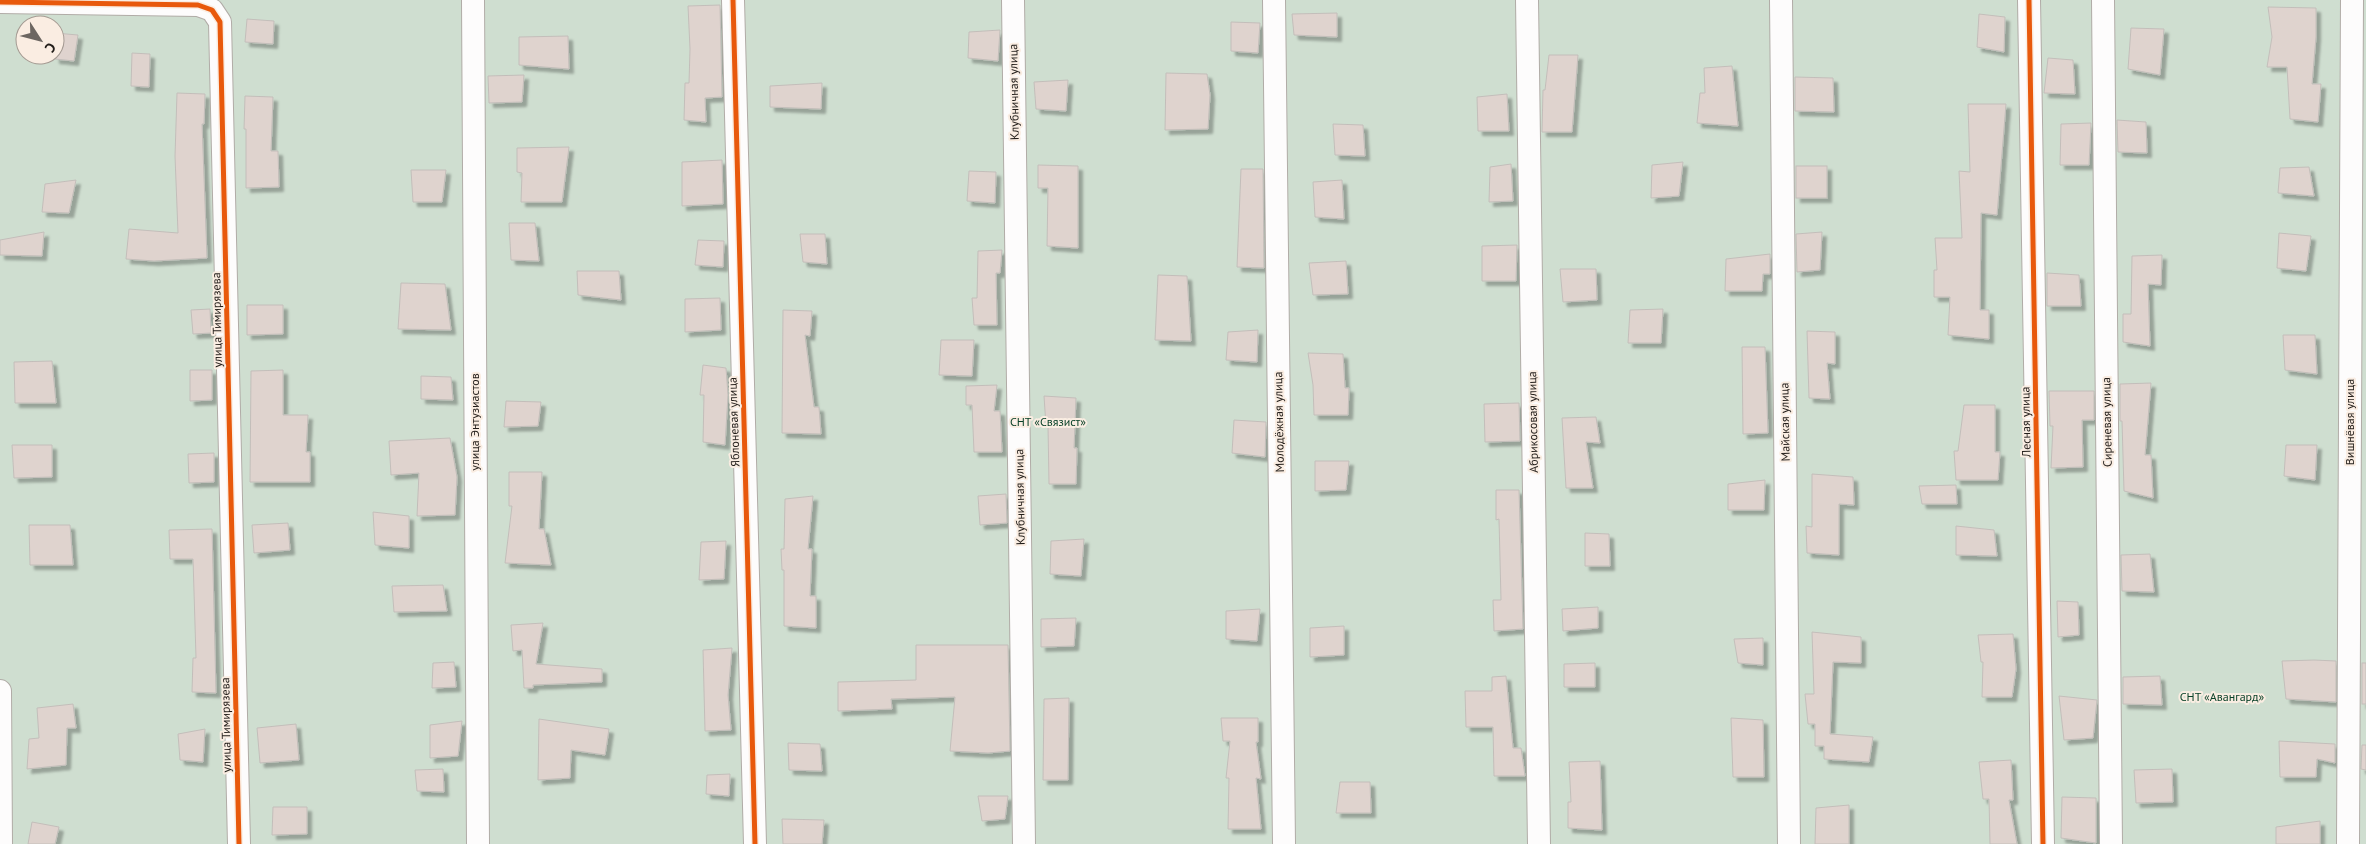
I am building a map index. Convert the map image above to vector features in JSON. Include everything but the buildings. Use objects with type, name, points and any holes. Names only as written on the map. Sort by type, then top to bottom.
[{"type":"street","name":"улица Энтузиастов","points":[[473,0],[478,844]]},
{"type":"street","name":"Яблоневая улица","points":[[733,0],[755,844]]},
{"type":"street","name":"Клубничная улица","points":[[1013,0],[1024,844]]},
{"type":"street","name":"Молодёжная улица","points":[[1274,0],[1284,844]]},
{"type":"street","name":"Абрикосовая улица","points":[[1527,0],[1539,844]]},
{"type":"street","name":"Майская улица","points":[[1781,0],[1789,844]]},
{"type":"street","name":"Лесная улица","points":[[2029,0],[2043,844]]},
{"type":"street","name":"Сиреневая улица","points":[[2103,0],[2111,844]]},
{"type":"street","name":"Вишнёвая улица","points":[[2348,844],[2352,0]]},
{"type":"street","name":"улица Тимирязева","points":[[0,2],[198,5],[212,10],[220,22],[239,844]]},
{"type":"street","points":[[0,691],[2,844]]},
{"type":"green space","name":"СНТ «Связист»","points":[[0,0],[2366,0],[2366,844],[0,844]]},
{"type":"cycle path","points":[[733,0],[755,844]]},
{"type":"cycle path","points":[[2029,0],[2043,844]]},
{"type":"cycle path","points":[[0,2],[198,5],[212,10],[220,22],[239,844]]},
{"type":"park label","name":"СНТ «Авангард»","points":[[2222,697]]}]
